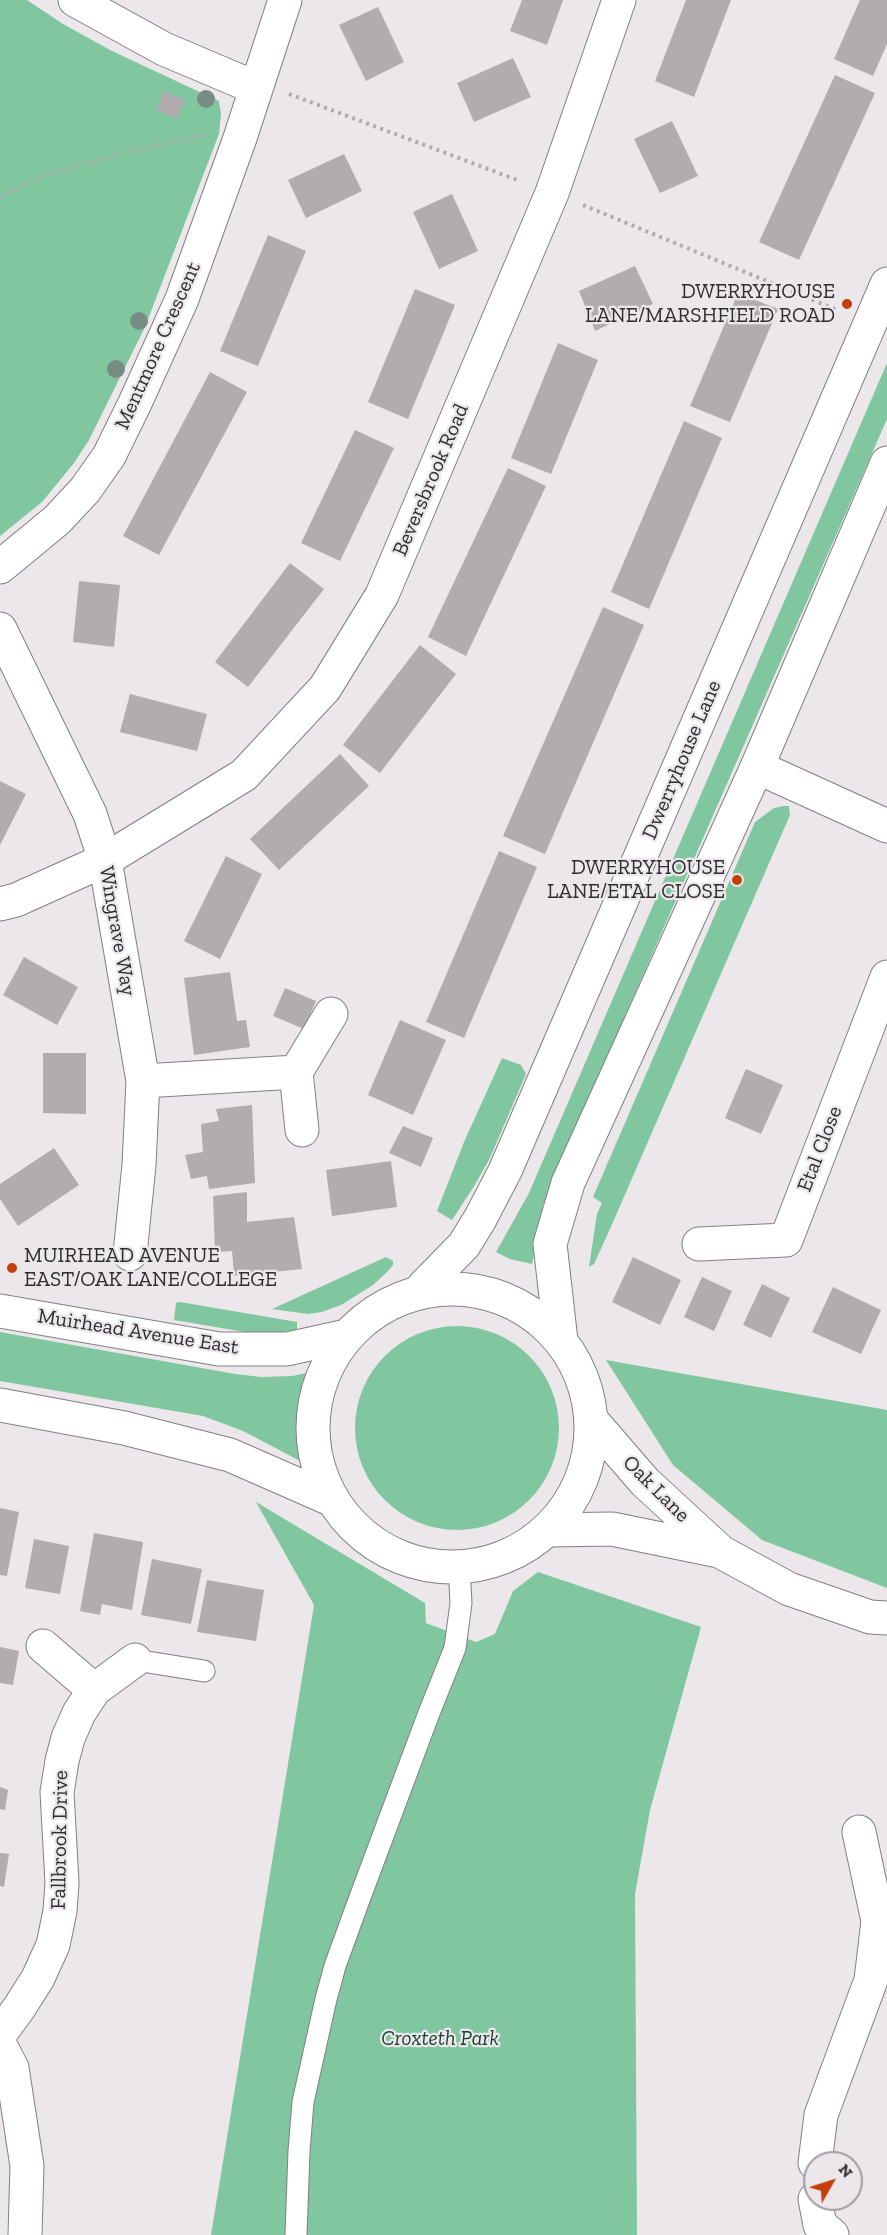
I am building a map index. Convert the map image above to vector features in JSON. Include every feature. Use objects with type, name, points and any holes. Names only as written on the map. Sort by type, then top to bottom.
[{"type":"street","points":[[75,0],[164,49],[256,88]]},
{"type":"street","name":"Mentmore Crescent","points":[[0,567],[57,520],[85,490],[109,456],[182,299],[240,138],[285,0]]},
{"type":"street","name":"Beversbrook Road","points":[[0,904],[16,900],[105,860],[244,775],[325,688],[382,595],[552,193],[619,0]]},
{"type":"street","name":"Dwerryhouse Lane","points":[[423,1287],[464,1245],[505,1171],[887,284]]},
{"type":"street","points":[[561,1341],[550,1245],[568,1183],[757,767],[887,463]]},
{"type":"street","name":"Wingrave Way","points":[[0,629],[90,814],[105,860],[143,1081],[139,1165],[130,1254]]},
{"type":"street","points":[[757,767],[887,826]]},
{"type":"street","name":"Etal Close","points":[[699,1244],[786,1240],[887,977]]},
{"type":"street","points":[[302,1130],[296,1072],[331,1014]]},
{"type":"street","points":[[143,1081],[296,1072]]},
{"type":"street","points":[[423,1287],[454,1287],[492,1295],[529,1312],[561,1341],[581,1377],[594,1423],[589,1454],[572,1500],[548,1530],[507,1557],[459,1568],[402,1559],[363,1537],[328,1498],[317,1466],[312,1418],[324,1371],[346,1336],[384,1306],[423,1287]]},
{"type":"street","name":"Muirhead Avenue East","points":[[0,1311],[219,1349],[287,1349],[346,1336]]},
{"type":"street","points":[[0,1405],[124,1428],[230,1455],[328,1498]]},
{"type":"street","name":"Oak Lane","points":[[594,1423],[645,1482],[721,1552],[789,1589],[870,1617],[887,1618]]},
{"type":"street","name":"Oak Lane","points":[[548,1530],[612,1528],[721,1552]]},
{"type":"street","points":[[43,1646],[94,1690]]},
{"type":"street","name":"Fallbrook Drive","points":[[0,2034],[38,1978],[53,1945],[60,1911],[62,1883],[57,1792],[62,1761],[75,1722],[94,1690],[135,1660]]},
{"type":"street","points":[[816,2151],[820,2115],[871,1980],[878,1921],[859,1832]]},
{"type":"street","points":[[0,2045],[12,2068],[27,2166],[25,2235]]},
{"type":"street","points":[[817,2211],[820,2225],[832,2235]]},
{"type":"lane","points":[[296,2235],[303,2102],[326,1999],[335,1966],[359,1900],[455,1648],[461,1603],[459,1568]]},
{"type":"lane","points":[[135,1660],[204,1671]]},
{"type":"path","points":[[256,88],[296,96],[484,167]]},
{"type":"path","points":[[0,197],[45,174],[143,148],[203,135],[219,134],[240,138]]},
{"type":"path","points":[[552,193],[870,323]]},
{"type":"green space","points":[[0,0],[27,0],[63,24],[112,51],[219,101],[221,114],[219,134],[145,327],[89,440],[74,463],[42,502],[0,536]]},
{"type":"green space","points":[[887,363],[887,419],[550,1187],[543,1205],[532,1264],[510,1259],[496,1252],[529,1193]]},
{"type":"green space","points":[[789,806],[790,815],[610,1229],[594,1264],[589,1267],[597,1214],[602,1203],[593,1197],[755,822],[774,808]]},
{"type":"green space","points":[[502,1058],[521,1065],[526,1074],[489,1160],[452,1220],[437,1211],[464,1142]]},
{"type":"green space","points":[[386,1257],[393,1261],[393,1265],[387,1272],[373,1285],[341,1305],[308,1314],[272,1309]]},
{"type":"green space","points":[[176,1303],[297,1322],[297,1330],[273,1333],[245,1332],[174,1320]]},
{"type":"green space","points":[[447,1326],[467,1326],[487,1330],[505,1338],[522,1349],[536,1363],[555,1398],[559,1428],[555,1458],[547,1476],[536,1493],[522,1507],[487,1526],[467,1530],[447,1530],[427,1526],[409,1518],[392,1507],[378,1493],[359,1458],[355,1438],[355,1418],[359,1398],[367,1380],[378,1363],[392,1349],[427,1330]]},
{"type":"green space","points":[[0,1332],[235,1374],[261,1377],[292,1376],[311,1372],[304,1391],[298,1422],[302,1462],[243,1431],[203,1416],[0,1381]]},
{"type":"green space","points":[[606,1360],[887,1410],[887,1588],[762,1540],[673,1465]]},
{"type":"green space","name":"Croxteth Park","points":[[256,1502],[425,1603],[426,1623],[476,1642],[495,1634],[513,1591],[538,1572],[701,1627],[650,1810],[635,1894],[637,2235],[211,2235],[314,1605]]},
{"type":"building","points":[[522,0],[563,0],[547,45],[510,31]]},
{"type":"building","points":[[686,0],[731,0],[694,97],[655,81]]},
{"type":"building","points":[[860,0],[887,0],[887,44],[873,76],[834,59]]},
{"type":"building","points":[[378,7],[404,62],[366,81],[339,25]]},
{"type":"building","points":[[513,58],[531,97],[474,122],[457,83]]},
{"type":"building","points":[[835,75],[875,93],[799,260],[759,242]]},
{"type":"building","points":[[164,91],[185,100],[177,119],[156,110]]},
{"type":"building","points":[[672,121],[698,176],[660,193],[634,139]]},
{"type":"building","points":[[344,154],[362,191],[306,218],[288,180]]},
{"type":"building","points":[[452,194],[478,251],[439,269],[413,212]]},
{"type":"building","points":[[268,235],[306,251],[258,366],[220,351]]},
{"type":"building","points":[[635,266],[653,304],[595,331],[579,291]]},
{"type":"building","points":[[415,289],[455,305],[408,419],[368,402]]},
{"type":"building","points":[[738,293],[778,309],[730,422],[690,406]]},
{"type":"building","points":[[558,343],[598,360],[551,474],[511,458]]},
{"type":"building","points":[[210,372],[247,392],[159,555],[123,536]]},
{"type":"building","points":[[684,421],[722,438],[649,609],[611,592]]},
{"type":"building","points":[[355,430],[394,448],[340,561],[301,543]]},
{"type":"building","points":[[508,468],[546,486],[466,656],[428,637]]},
{"type":"building","points":[[290,563],[324,589],[248,687],[215,662]]},
{"type":"building","points":[[79,581],[120,585],[114,647],[73,642]]},
{"type":"building","points":[[603,607],[644,625],[545,854],[503,836]]},
{"type":"building","points":[[420,645],[456,674],[380,773],[343,745]]},
{"type":"building","points":[[130,694],[207,714],[197,751],[120,732]]},
{"type":"building","points":[[340,754],[369,786],[279,870],[250,839]]},
{"type":"building","points":[[0,781],[26,794],[0,845]]},
{"type":"building","points":[[499,851],[537,867],[464,1038],[426,1022]]},
{"type":"building","points":[[226,856],[262,874],[220,959],[184,941]]},
{"type":"building","points":[[24,957],[78,987],[57,1025],[3,995]]},
{"type":"building","points":[[230,972],[237,1021],[246,1020],[250,1047],[194,1055],[184,978]]},
{"type":"building","points":[[285,988],[316,1001],[304,1029],[273,1016]]},
{"type":"building","points":[[400,1020],[446,1040],[413,1115],[368,1095]]},
{"type":"building","points":[[43,1053],[86,1053],[86,1114],[43,1113]]},
{"type":"building","points":[[746,1069],[783,1085],[761,1134],[725,1118]]},
{"type":"building","points":[[252,1105],[255,1183],[209,1189],[207,1176],[191,1179],[185,1155],[203,1152],[201,1124],[219,1121],[216,1109]]},
{"type":"building","points":[[403,1126],[433,1138],[421,1167],[389,1153]]},
{"type":"building","points":[[54,1148],[79,1185],[18,1226],[0,1199],[0,1184]]},
{"type":"building","points":[[391,1161],[397,1207],[332,1216],[326,1170]]},
{"type":"building","points":[[247,1192],[247,1222],[294,1217],[302,1269],[234,1276],[232,1251],[215,1252],[213,1196]]},
{"type":"building","points":[[633,1257],[681,1280],[660,1325],[612,1302]]},
{"type":"building","points":[[702,1277],[732,1291],[714,1331],[684,1317]]},
{"type":"building","points":[[762,1284],[790,1298],[771,1338],[743,1325]]},
{"type":"building","points":[[833,1287],[881,1310],[861,1354],[812,1332]]},
{"type":"building","points":[[0,1508],[19,1512],[7,1576],[0,1575]]},
{"type":"building","points":[[94,1533],[143,1542],[132,1610],[102,1604],[100,1615],[80,1611]]},
{"type":"building","points":[[34,1539],[69,1546],[60,1594],[25,1588]]},
{"type":"building","points":[[152,1559],[202,1569],[191,1624],[141,1615]]},
{"type":"building","points":[[207,1580],[264,1590],[256,1641],[197,1632]]},
{"type":"building","points":[[0,1647],[19,1651],[13,1685],[0,1683]]},
{"type":"building","points":[[0,1787],[8,1790],[5,1810],[0,1809]]},
{"type":"building","points":[[0,1853],[9,1854],[4,1887],[0,1886]]},
{"type":"place","name":"DWERRYHOUSE LANE/MARSHFIELD ROAD","points":[[847,304]]},
{"type":"place","name":"DWERRYHOUSE LANE/ETAL CLOSE","points":[[737,880]]},
{"type":"place","name":"MUIRHEAD AVENUE EAST/OAK LANE/COLLEGE","points":[[12,1268]]}]
